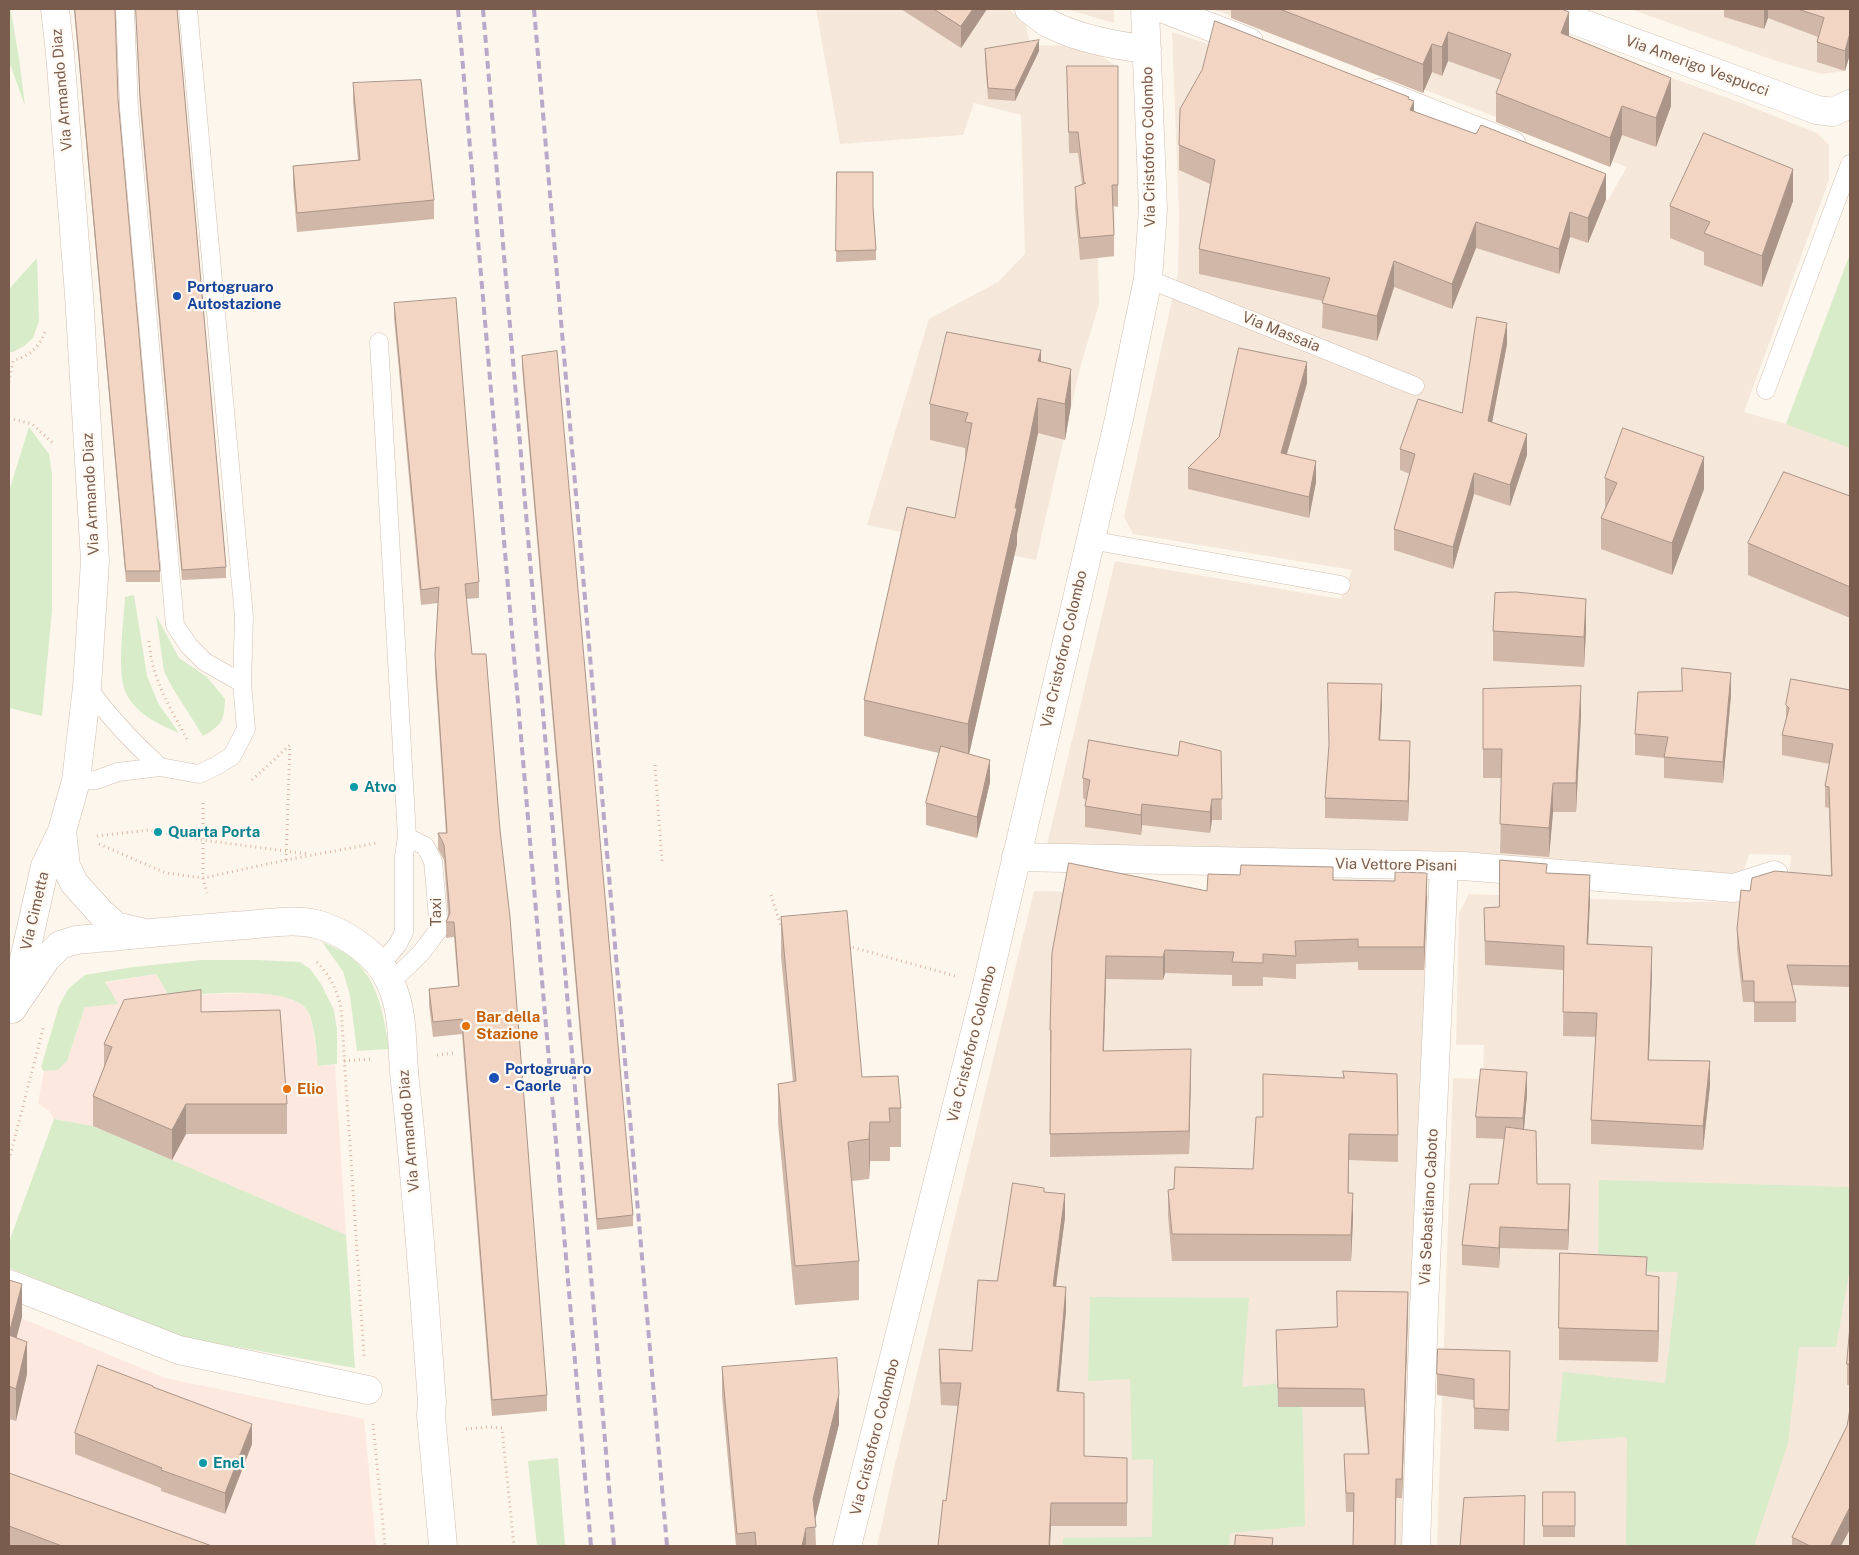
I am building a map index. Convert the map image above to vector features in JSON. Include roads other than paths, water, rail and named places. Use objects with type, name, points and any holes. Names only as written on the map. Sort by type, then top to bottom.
[{"type":"street","name":"Via Armando Diaz","points":[[54,9],[60,53],[77,275],[94,552],[87,687],[76,781],[62,831],[66,866],[74,883],[101,913],[116,926],[148,934]]},
{"type":"street","name":"Via Cristoforo Colombo","points":[[1029,9],[1048,23],[1085,37],[1122,47],[1147,48]]},
{"type":"street","name":"Via Cristoforo Colombo","points":[[847,1546],[987,984],[1119,419],[1148,279],[1153,209],[1145,9]]},
{"type":"street","points":[[1164,9],[1275,52]]},
{"type":"street","name":"Via Amerigo Vespucci","points":[[1544,9],[1817,110],[1849,112]]},
{"type":"street","points":[[1358,85],[1534,154]]},
{"type":"street","name":"Via Cimetta","points":[[11,1015],[45,866],[62,831]]},
{"type":"street","name":"Via Vettore Pisani","points":[[1016,857],[1490,868],[1734,888],[1774,874]]},
{"type":"street","name":"Via Sebastiano Caboto","points":[[1416,1546],[1424,1298],[1444,867]]},
{"type":"street","name":"Via Armando Diaz","points":[[11,1015],[46,959],[60,945],[76,940],[299,921],[320,925],[350,939],[363,948],[384,972],[400,1010],[402,1057],[421,1258],[432,1402],[431,1416],[443,1546]]},
{"type":"street","points":[[9,1284],[179,1350],[368,1390]]},
{"type":"lane","points":[[125,9],[129,109],[175,625],[189,646],[205,662],[242,683]]},
{"type":"lane","points":[[76,781],[96,780],[118,772],[160,766],[199,774],[232,756],[246,729],[242,683],[244,617],[188,9]]},
{"type":"lane","points":[[1766,390],[1850,164]]},
{"type":"lane","name":"Via Massaia","points":[[1148,279],[1415,386]]},
{"type":"lane","points":[[379,342],[407,837],[404,856],[404,932],[398,944],[387,957],[384,972]]},
{"type":"lane","points":[[1090,540],[1341,585]]},
{"type":"lane","points":[[87,687],[108,716],[131,741],[160,766]]},
{"type":"lane","name":"Taxi","points":[[384,972],[421,953],[439,929],[433,861],[425,846],[407,837]]},
{"type":"railway","points":[[458,9],[591,1546]]},
{"type":"railway","points":[[483,9],[614,1546]]},
{"type":"railway","points":[[534,9],[667,1546]]},
{"type":"place","name":"Portogruaro Autostazione","points":[[177,296]]},
{"type":"place","name":"Atvo","points":[[354,787]]},
{"type":"place","name":"Quarta Porta","points":[[158,832]]},
{"type":"place","name":"Bar della Stazione","points":[[466,1026]]},
{"type":"place","name":"Portogruaro - Caorle","points":[[494,1078]]},
{"type":"place","name":"Elio","points":[[287,1089]]},
{"type":"place","name":"Enel","points":[[203,1463]]}]
